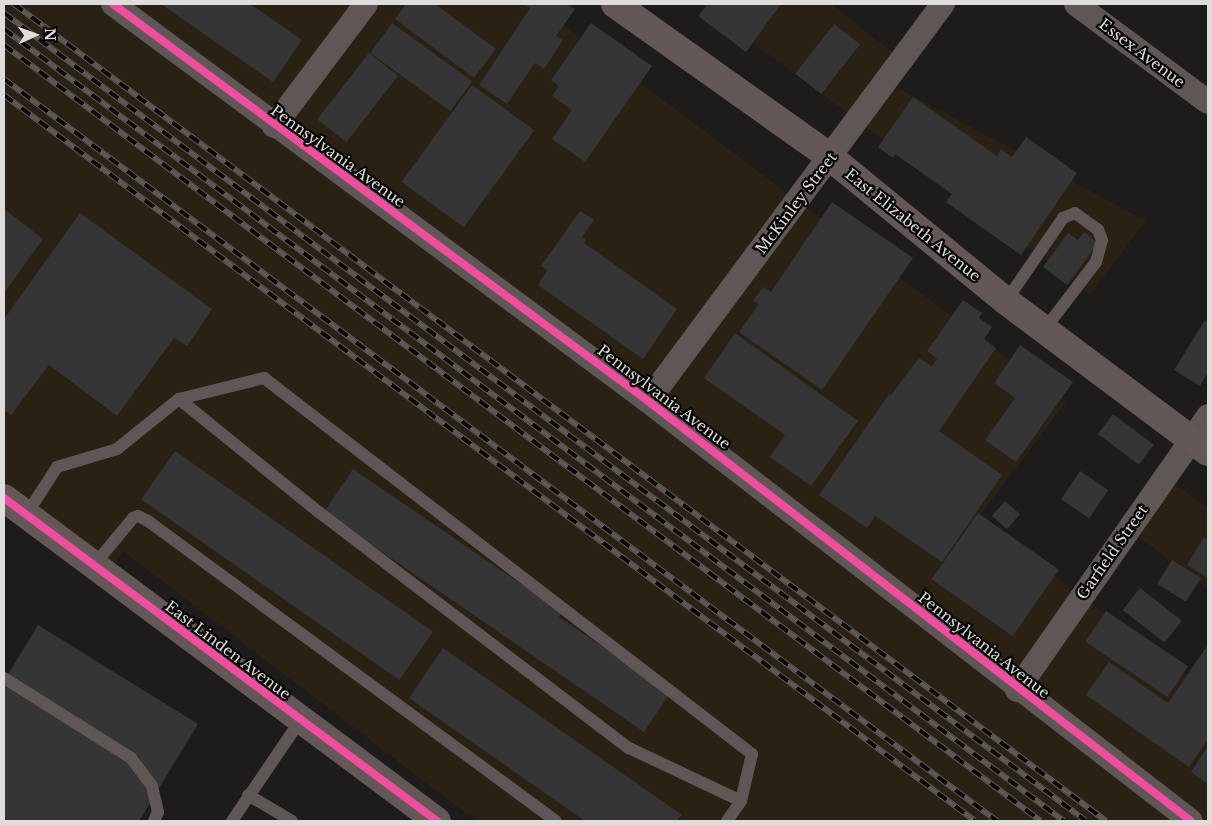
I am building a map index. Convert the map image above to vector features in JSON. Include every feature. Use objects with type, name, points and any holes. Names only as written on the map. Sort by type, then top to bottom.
[{"type":"street","name":"Pennsylvania Avenue","points":[[113,4],[274,126],[648,401],[1018,690],[1191,821]]},
{"type":"street","points":[[274,126],[366,4]]},
{"type":"street","name":"East Elizabeth Avenue","points":[[615,4],[830,157],[1006,301],[1200,446]]},
{"type":"street","name":"McKinley Street","points":[[648,401],[943,4]]},
{"type":"street","name":"Essex Avenue","points":[[1076,4],[1208,102]]},
{"type":"street","name":"Garfield Street","points":[[1018,690],[1200,446],[1208,416]]},
{"type":"street","name":"East Linden Avenue","points":[[4,498],[300,721],[437,821]]},
{"type":"lane","points":[[1006,301],[1063,218],[1075,213],[1098,230],[1102,240],[1096,262],[1044,330]]},
{"type":"lane","points":[[26,515],[57,467],[117,449],[179,399],[264,378],[752,754],[741,801],[727,821]]},
{"type":"lane","points":[[179,399],[320,513],[629,748],[741,801]]},
{"type":"lane","points":[[94,566],[133,518],[138,516],[148,521],[556,821]]},
{"type":"lane","points":[[4,678],[131,758],[152,786],[158,812],[154,821]]},
{"type":"lane","points":[[232,821],[300,721]]},
{"type":"lane","points":[[248,795],[292,821]]},
{"type":"shaded area","points":[[4,4],[535,4],[1066,402],[977,519],[1187,674],[1208,644],[1208,821],[476,821],[123,551],[105,577],[4,502]]},
{"type":"shaded area","points":[[701,4],[831,4],[902,60],[885,81],[1146,221],[1090,294]]},
{"type":"shaded area","points":[[1172,482],[1208,508],[1208,589],[1134,533]]},
{"type":"building","points":[[161,4],[250,4],[302,40],[273,82]]},
{"type":"building","points":[[406,4],[435,4],[496,49],[474,78],[395,19]]},
{"type":"building","points":[[523,4],[566,4],[575,9],[556,36],[563,40],[544,69],[535,63],[507,104],[479,85],[530,8]]},
{"type":"building","points":[[708,4],[781,4],[746,52],[698,16]]},
{"type":"building","points":[[392,23],[472,81],[450,111],[370,53]]},
{"type":"building","points":[[591,23],[652,66],[585,162],[552,139],[572,110],[552,96],[559,86],[551,80]]},
{"type":"building","points":[[834,24],[860,44],[821,94],[795,74]]},
{"type":"building","points":[[369,53],[398,76],[346,142],[317,119]]},
{"type":"building","points":[[472,85],[534,130],[464,227],[401,182]]},
{"type":"building","points":[[913,97],[997,156],[1001,150],[1012,157],[1026,137],[1077,173],[1021,255],[946,202],[952,194],[895,154],[893,158],[878,147]]},
{"type":"building","points":[[832,202],[913,258],[822,390],[739,332],[759,304],[753,301],[763,287],[771,292]]},
{"type":"building","points":[[4,209],[43,239],[4,293]]},
{"type":"building","points":[[580,211],[594,220],[582,237],[586,240],[584,243],[677,309],[643,359],[538,285],[547,270],[541,266]]},
{"type":"building","points":[[80,213],[212,309],[187,346],[174,338],[117,416],[49,365],[11,415],[4,410],[4,319]]},
{"type":"building","points":[[1084,232],[1098,243],[1067,285],[1043,267],[1068,233],[1078,240]]},
{"type":"building","points":[[963,300],[982,313],[979,318],[992,327],[984,339],[996,348],[939,431],[1002,475],[942,562],[875,516],[867,528],[819,495],[889,394],[891,395],[919,358],[932,366],[937,359],[927,351]]},
{"type":"building","points":[[1205,320],[1208,322],[1208,372],[1200,386],[1174,370]]},
{"type":"building","points":[[735,333],[858,421],[811,486],[770,457],[785,435],[704,378]]},
{"type":"building","points":[[1020,345],[1073,382],[1016,462],[985,440],[1015,398],[994,383]]},
{"type":"building","points":[[1113,414],[1154,445],[1139,465],[1098,434]]},
{"type":"building","points":[[175,451],[433,632],[399,680],[141,499]]},
{"type":"building","points":[[353,469],[562,612],[559,617],[670,693],[644,732],[324,512]]},
{"type":"building","points":[[1080,471],[1108,490],[1089,518],[1061,499]]},
{"type":"building","points":[[1005,501],[1020,514],[1007,529],[992,516]]},
{"type":"building","points":[[978,513],[1059,570],[1013,636],[932,579]]},
{"type":"building","points":[[1204,537],[1208,540],[1208,578],[1187,565]]},
{"type":"building","points":[[1172,560],[1201,578],[1186,602],[1157,584]]},
{"type":"building","points":[[1140,588],[1182,621],[1165,643],[1123,610]]},
{"type":"building","points":[[1106,611],[1188,666],[1167,697],[1085,642]]},
{"type":"building","points":[[38,625],[198,724],[139,821],[4,821],[4,681]]},
{"type":"building","points":[[1208,645],[1208,739],[1189,767],[1086,695],[1109,662],[1168,703]]},
{"type":"building","points":[[443,648],[682,815],[677,821],[585,821],[409,698]]},
{"type":"building","points":[[1208,746],[1208,784],[1191,772]]},
{"type":"railway","points":[[14,4],[1106,821]]},
{"type":"railway","points":[[4,13],[1086,821]]},
{"type":"railway","points":[[4,29],[1064,821]]},
{"type":"railway","points":[[4,45],[1041,821]]},
{"type":"railway","points":[[4,79],[997,821]]},
{"type":"railway","points":[[4,95],[975,821]]},
{"type":"cycle path","points":[[113,4],[648,401],[1191,821]]},
{"type":"cycle path","points":[[4,498],[437,821]]}]
